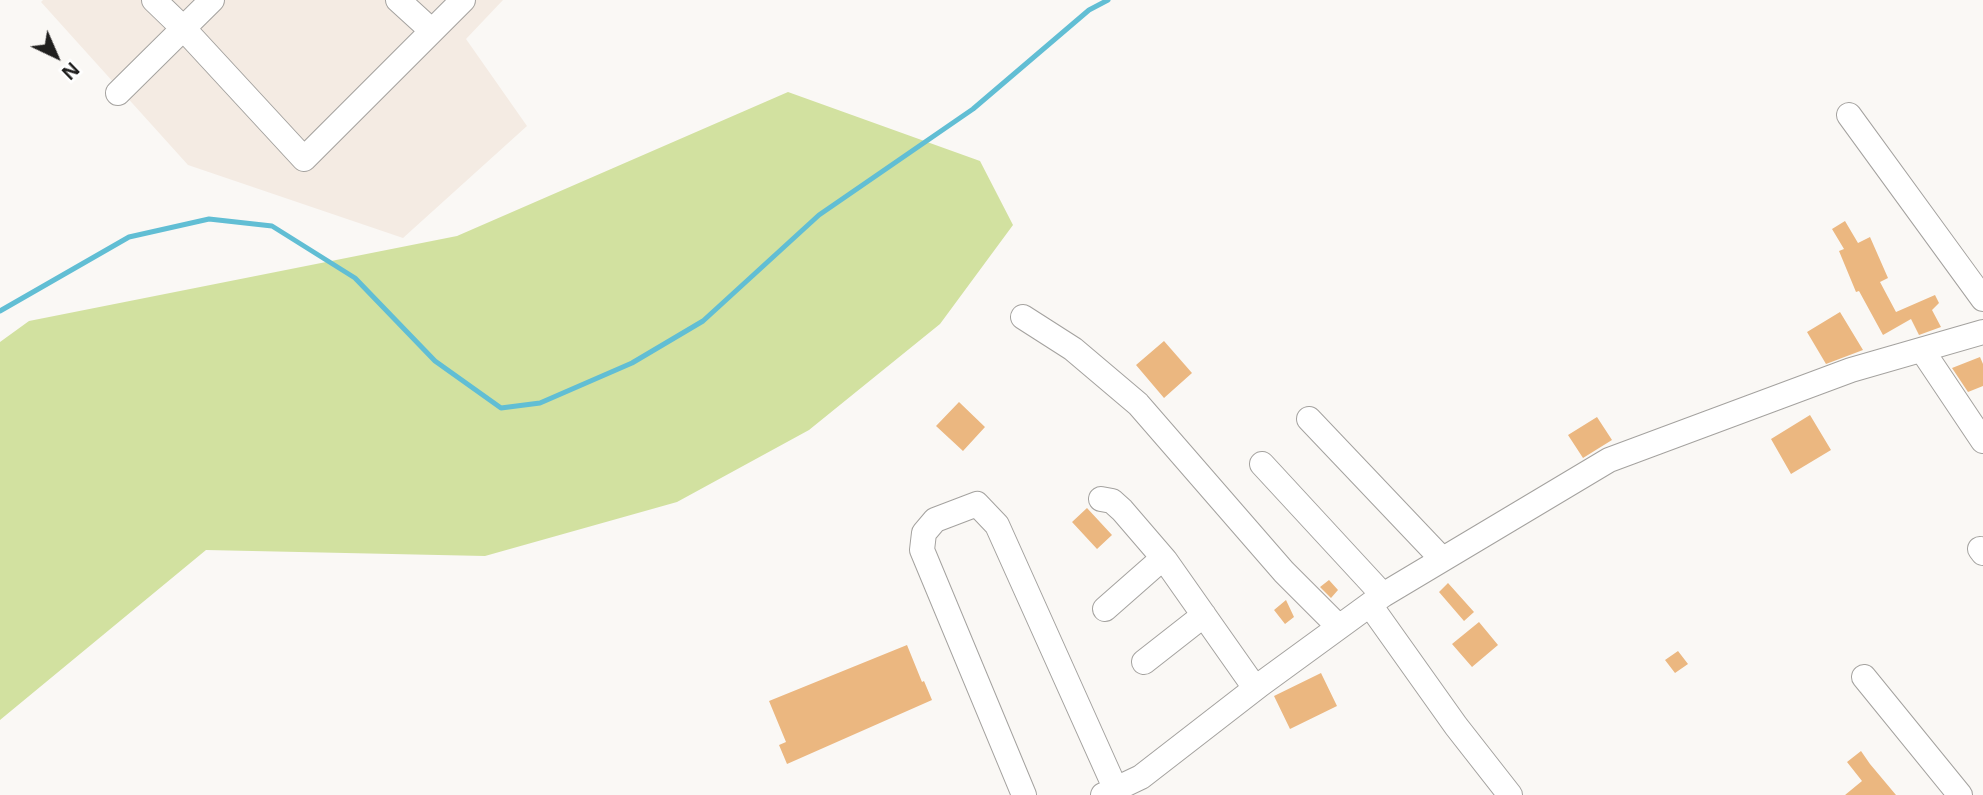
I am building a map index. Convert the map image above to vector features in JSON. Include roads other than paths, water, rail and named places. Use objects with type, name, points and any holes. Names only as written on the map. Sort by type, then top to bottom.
[{"type":"street","points":[[154,0],[304,159],[463,0]]},
{"type":"street","points":[[118,93],[212,0]]},
{"type":"street","points":[[398,0],[432,32]]},
{"type":"street","points":[[1849,115],[1983,299]]},
{"type":"street","points":[[1023,317],[1073,349],[1138,404],[1284,572],[1339,627]]},
{"type":"street","points":[[1024,795],[922,550],[923,533],[935,520],[977,504],[998,525],[1110,792],[1141,777],[1255,688],[1376,600],[1609,460],[1851,370],[1983,332]]},
{"type":"street","points":[[1922,349],[1983,441]]},
{"type":"street","points":[[1309,419],[1443,559]]},
{"type":"street","points":[[1262,464],[1376,600],[1456,726],[1510,795]]},
{"type":"street","points":[[1101,499],[1112,501],[1122,510],[1163,558],[1255,688]]},
{"type":"street","points":[[1105,609],[1163,558]]},
{"type":"street","points":[[1144,662],[1203,615]]},
{"type":"street","points":[[1864,677],[1960,795]]},
{"type":"waterway","points":[[0,311],[129,237],[209,219],[272,226],[355,278],[435,361],[501,408],[540,403],[632,363],[703,321],[819,215],[973,109],[1089,10],[1108,0]]}]
